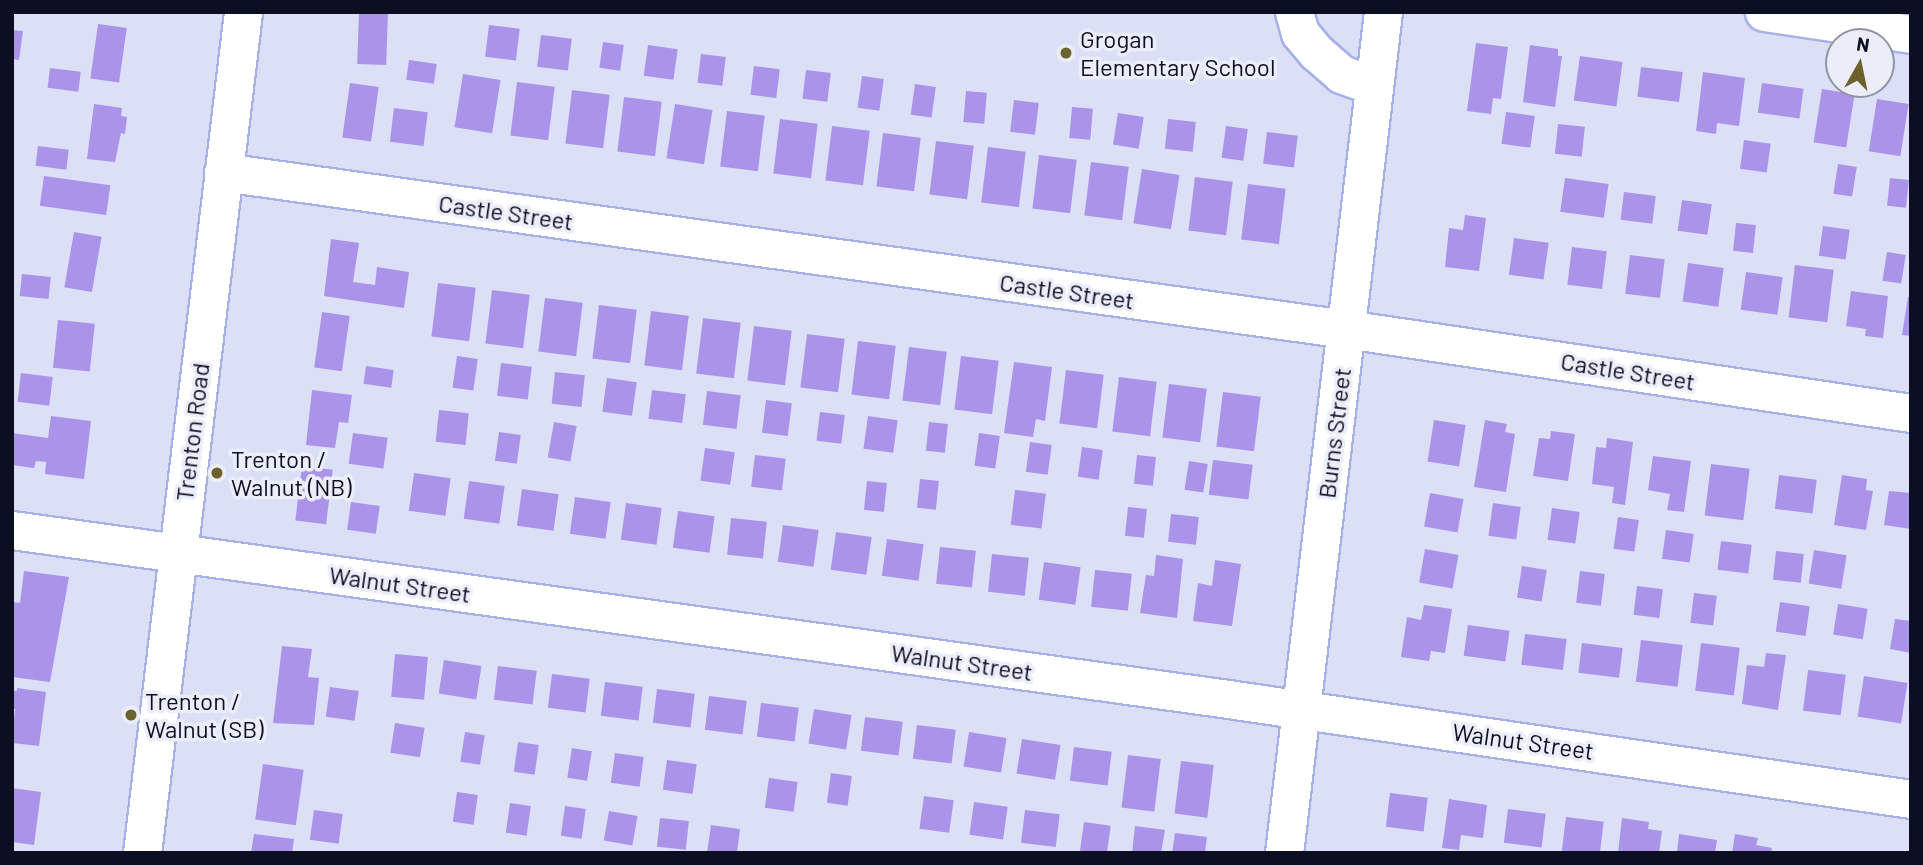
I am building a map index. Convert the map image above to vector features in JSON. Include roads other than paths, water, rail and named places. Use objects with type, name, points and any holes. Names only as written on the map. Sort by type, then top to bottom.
[{"type":"street","name":"Trenton Road","points":[[142,853],[243,12]]},
{"type":"street","points":[[1294,12],[1300,33],[1316,52],[1341,74],[1374,86]]},
{"type":"street","name":"Burns Street","points":[[1284,853],[1383,12]]},
{"type":"street","points":[[1764,12],[1911,34]]},
{"type":"street","name":"Castle Street","points":[[223,172],[1346,328],[1911,413]]},
{"type":"street","name":"Walnut Street","points":[[12,530],[1301,709],[1911,799]]},
{"type":"place","name":"Grogan Elementary School","points":[[1066,53]]},
{"type":"place","name":"Trenton / Walnut (NB)","points":[[217,473]]},
{"type":"place","name":"Trenton / Walnut (SB)","points":[[131,715]]}]
